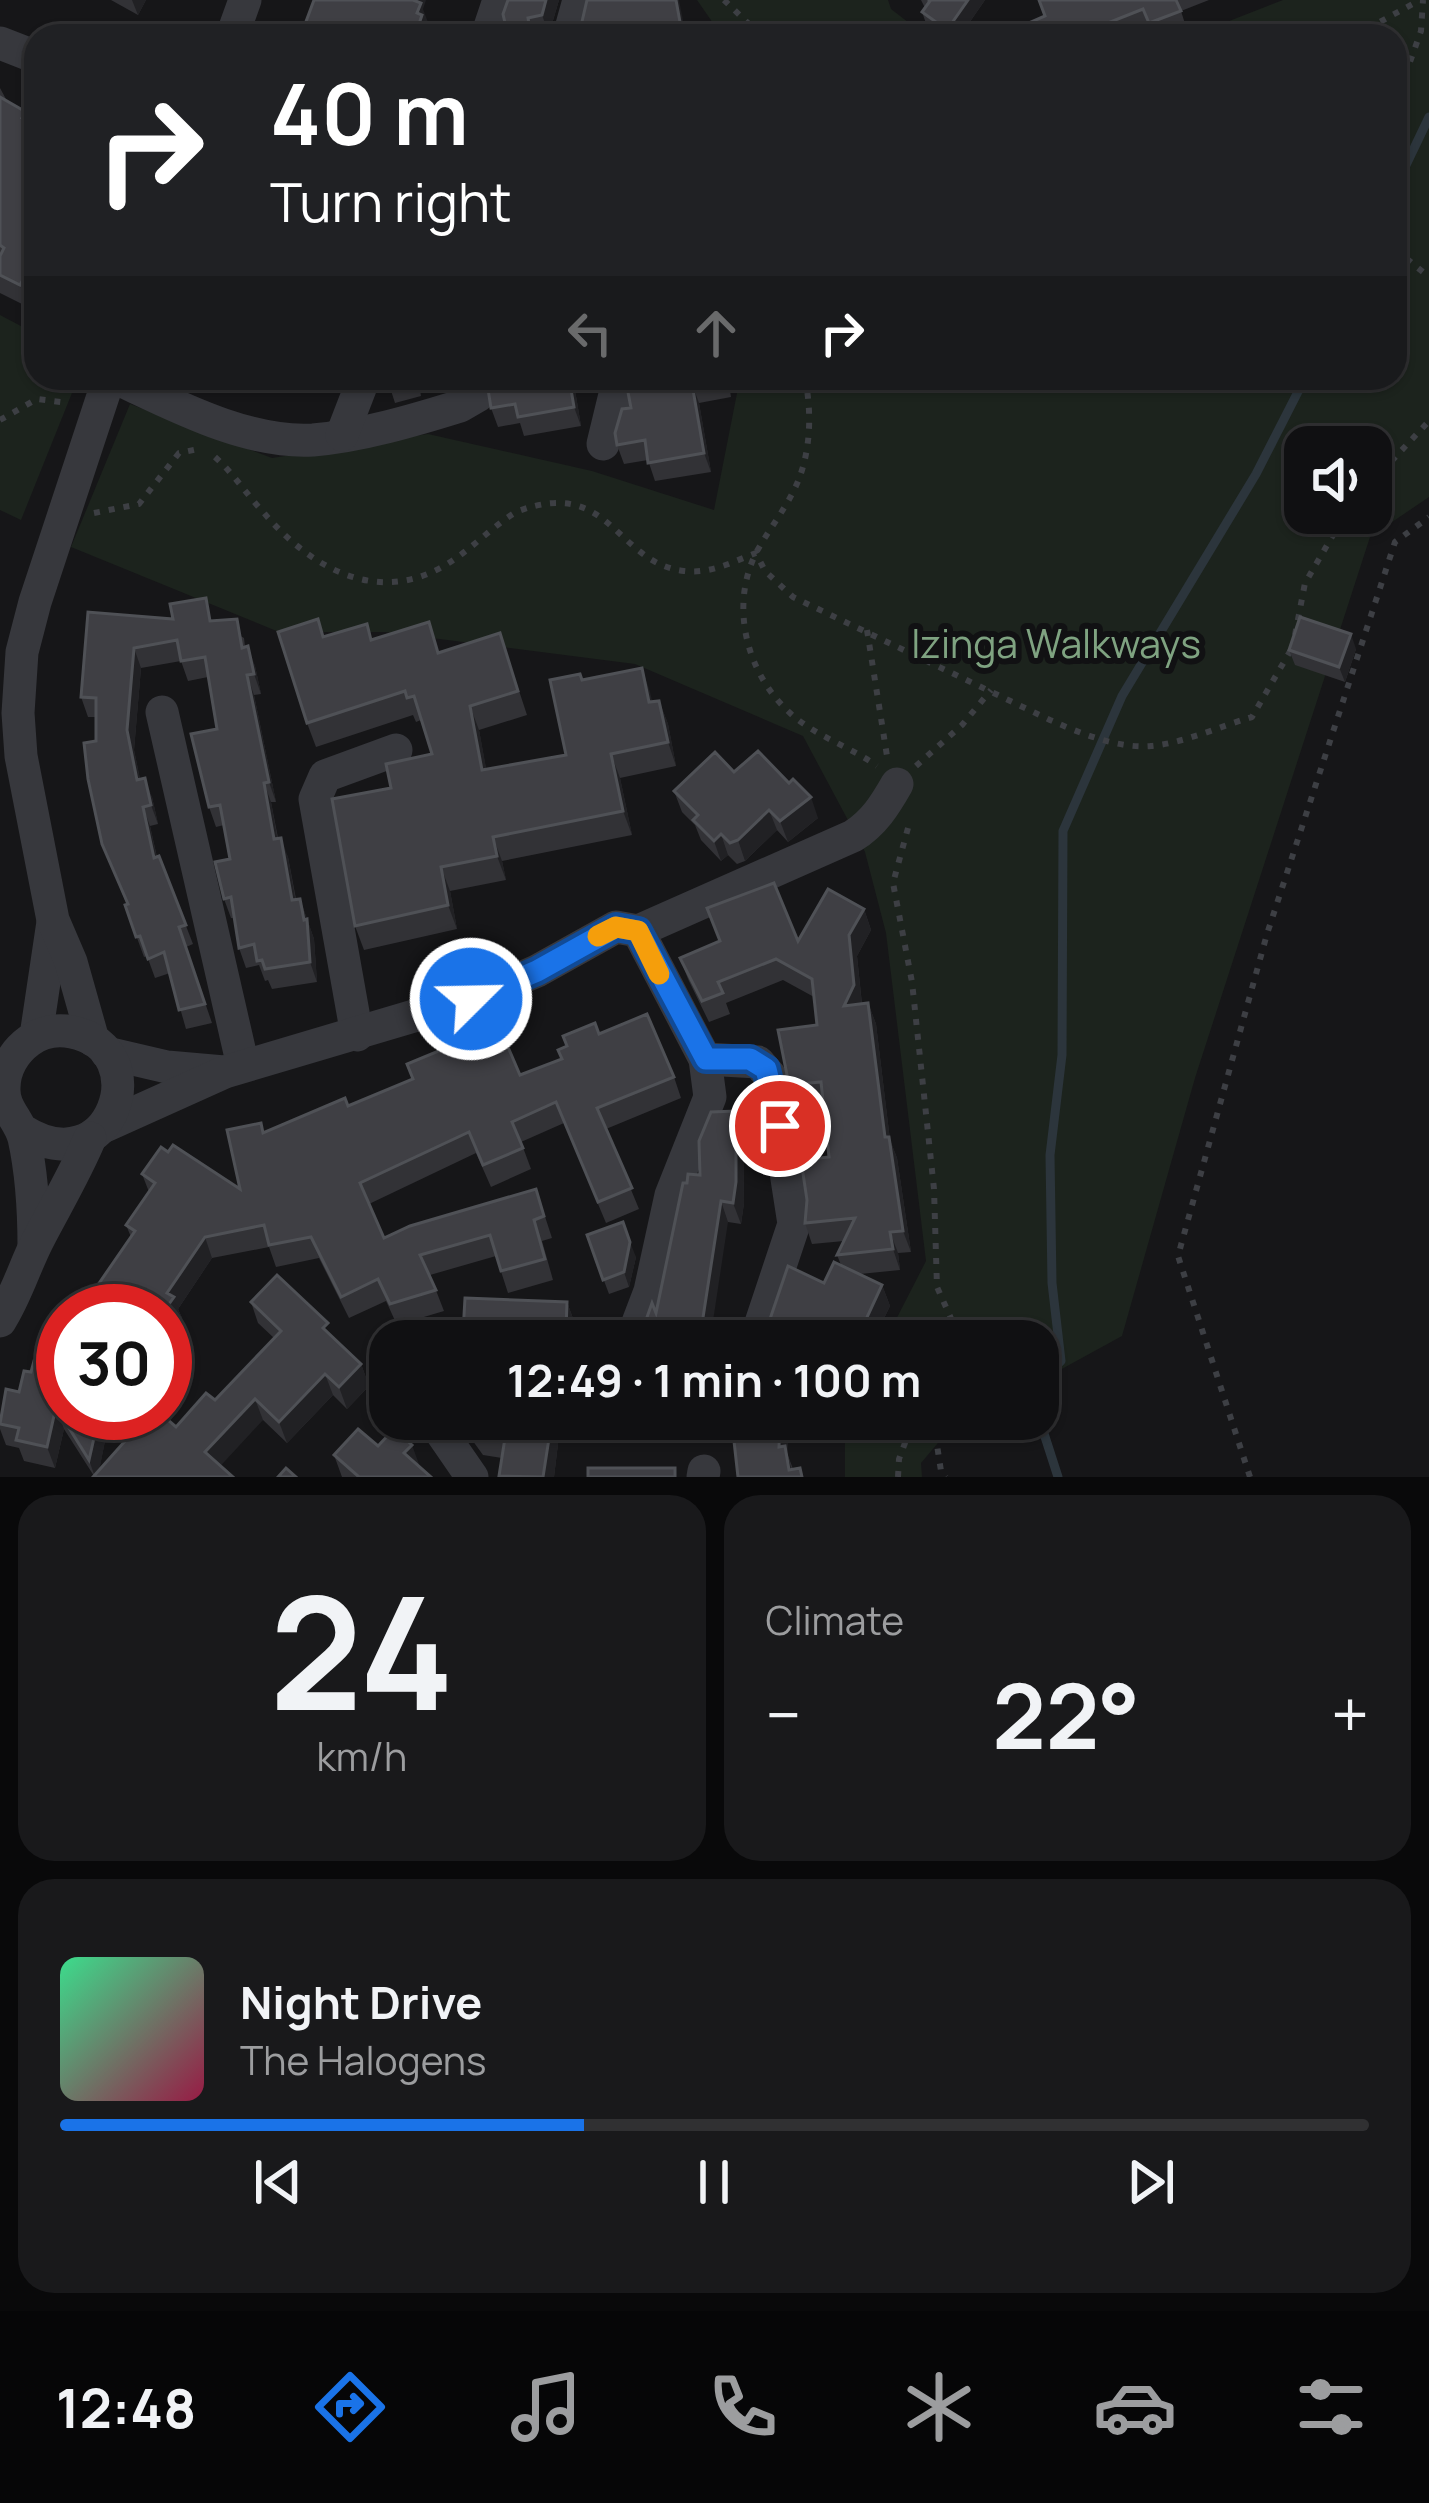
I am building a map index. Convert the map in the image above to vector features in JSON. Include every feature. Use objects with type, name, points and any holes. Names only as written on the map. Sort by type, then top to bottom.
[{"type":"street","points":[[0,1321],[16,1295],[34,1247],[115,1109],[119,1090],[116,1071],[100,1046],[53,920],[21,756],[18,713],[22,652],[64,504],[107,390]]},
{"type":"street","points":[[140,390],[267,435],[310,440],[460,406],[482,390]]},
{"type":"street","points":[[342,435],[359,390]]},
{"type":"street","points":[[603,444],[616,390]]},
{"type":"street","points":[[162,712],[234,1069]]},
{"type":"street","points":[[357,1035],[315,799],[325,776],[396,750]]},
{"type":"street","points":[[11,1120],[55,1145],[98,1132],[234,1069],[357,1035],[513,982],[627,929],[853,836],[867,828],[897,784]]},
{"type":"street","points":[[34,1247],[31,1180],[4,1086],[53,920]]},
{"type":"street","points":[[627,929],[706,1059],[710,1097],[670,1195],[650,1291],[639,1320]]},
{"type":"street","points":[[16,1050],[65,1030],[167,1067],[234,1069]]},
{"type":"street","points":[[706,1059],[758,1062],[773,1088],[794,1224],[762,1320]]},
{"type":"street","points":[[446,1440],[472,1477]]},
{"type":"path","points":[[724,0],[749,24]]},
{"type":"path","points":[[1377,24],[1422,0],[1421,31],[1407,70]]},
{"type":"path","points":[[0,421],[37,399],[73,404]]},
{"type":"path","points":[[1392,461],[1429,421]]},
{"type":"path","points":[[64,504],[96,514],[139,503],[179,453],[203,450],[217,458],[266,516],[314,560],[333,572],[382,584],[405,582],[445,565],[516,512],[572,504],[615,526],[662,566],[698,572],[756,553],[765,571],[794,597],[1076,732],[1152,746],[1252,716],[1294,646],[1305,583],[1334,534]]},
{"type":"path","points":[[1250,1477],[1178,1256],[1267,934],[1395,542],[1429,518]]},
{"type":"path","points":[[867,630],[884,751],[897,784],[962,725],[991,690]]},
{"type":"path","points":[[898,1477],[906,1440]]},
{"type":"path","points":[[936,1440],[946,1477]]},
{"type":"green space","points":[[697,0],[888,0],[891,9],[910,24],[714,24]]},
{"type":"green space","name":"Izinga Walkways","points":[[1283,0],[1429,0],[1429,497],[1392,522],[1392,426],[1284,426],[1284,534],[1374,534],[1195,1078],[1122,1336],[1059,1370],[1059,1320],[896,1320],[926,1261],[886,933],[865,852],[803,736],[635,664],[385,632],[279,632],[71,547],[130,404],[272,458],[428,434],[592,471],[714,510],[738,390],[1407,390],[1407,24],[1222,24]]},
{"type":"green space","points":[[0,315],[24,328],[24,390],[73,390],[21,520],[0,510]]},
{"type":"green space","points":[[845,1440],[940,1440],[921,1463],[922,1477],[845,1477]]},
{"type":"building","points":[[314,0],[421,3],[419,24],[305,24]]},
{"type":"building","points":[[508,0],[546,0],[542,15],[528,18],[529,24],[504,24]]},
{"type":"building","points":[[587,0],[676,0],[680,24],[581,24]]},
{"type":"building","points":[[968,0],[951,24],[939,24],[922,12],[930,1]]},
{"type":"building","points":[[1039,0],[1176,0],[1181,11],[1149,23],[1143,9],[1105,24],[1032,24],[1045,16]]},
{"type":"building","points":[[0,97],[24,111],[24,278],[20,285],[0,275],[4,248],[0,245]]},
{"type":"building","points":[[488,390],[571,390],[574,407],[518,417],[515,404],[491,408]]},
{"type":"building","points":[[628,390],[693,390],[704,453],[648,463],[645,440],[617,445],[615,433],[622,409],[631,408]]},
{"type":"building","points":[[206,598],[210,621],[237,619],[242,648],[248,646],[254,674],[247,675],[269,782],[264,783],[274,839],[281,838],[292,900],[300,899],[307,919],[310,962],[265,969],[262,960],[257,961],[254,944],[239,948],[231,897],[224,899],[215,862],[230,859],[220,805],[209,807],[191,734],[217,729],[205,657],[181,661],[177,640],[134,648],[127,730],[137,780],[145,778],[151,805],[143,807],[154,858],[159,856],[186,925],[179,927],[205,1004],[179,1010],[164,952],[148,959],[102,844],[84,743],[96,741],[96,698],[81,697],[88,612],[173,619],[170,604]]},
{"type":"building","points":[[1300,617],[1351,634],[1339,667],[1289,650]]},
{"type":"building","points":[[318,619],[323,637],[367,624],[371,640],[429,622],[438,653],[500,633],[518,691],[470,706],[482,770],[566,755],[550,680],[580,674],[582,680],[642,668],[649,702],[659,701],[668,742],[611,754],[623,811],[493,837],[497,856],[441,867],[448,905],[355,926],[332,799],[391,788],[386,764],[432,754],[414,696],[407,698],[405,691],[307,723],[278,632]]},
{"type":"building","points":[[758,751],[789,783],[793,779],[811,797],[780,821],[769,810],[738,840],[730,843],[721,834],[714,841],[693,820],[698,815],[674,791],[715,752],[734,772]]},
{"type":"building","points":[[774,883],[798,941],[828,889],[864,909],[849,935],[854,985],[844,1006],[868,1003],[903,1231],[890,1232],[893,1249],[837,1255],[855,1218],[805,1223],[801,1160],[829,1157],[821,1082],[789,1085],[778,1030],[817,1025],[812,979],[776,959],[718,982],[723,993],[702,1001],[680,958],[720,941],[707,908]]},
{"type":"building","points":[[647,1014],[674,1077],[597,1108],[632,1188],[598,1202],[556,1102],[512,1122],[523,1148],[483,1165],[469,1132],[360,1183],[384,1238],[536,1189],[544,1216],[534,1220],[545,1259],[501,1271],[490,1235],[420,1255],[436,1290],[390,1304],[378,1279],[341,1297],[311,1237],[269,1245],[264,1225],[205,1237],[173,1284],[99,1284],[135,1231],[126,1225],[155,1183],[142,1174],[161,1147],[168,1152],[173,1145],[240,1189],[227,1130],[261,1123],[263,1133],[345,1098],[348,1106],[413,1079],[407,1064],[499,1026],[520,1075],[562,1059],[558,1050],[567,1046],[563,1036],[595,1023],[599,1034]]},
{"type":"building","points":[[736,1111],[736,1182],[733,1203],[721,1201],[703,1320],[646,1320],[652,1303],[656,1313],[683,1183],[688,1174],[700,1175],[699,1141],[711,1112]]},
{"type":"building","points":[[623,1222],[630,1242],[624,1272],[603,1280],[587,1235]]},
{"type":"building","points":[[834,1262],[882,1285],[866,1320],[770,1320],[788,1266],[824,1283]]},
{"type":"building","points":[[277,1275],[328,1323],[323,1328],[361,1364],[339,1387],[325,1374],[279,1422],[255,1399],[205,1452],[233,1477],[93,1477],[126,1440],[192,1440],[192,1409],[206,1393],[215,1400],[281,1331],[251,1302]]},
{"type":"building","points":[[465,1298],[567,1302],[566,1320],[464,1320]]},
{"type":"building","points":[[34,1361],[36,1440],[49,1440],[47,1447],[16,1440],[19,1428],[0,1424],[6,1389],[19,1392],[24,1371],[31,1372]]},
{"type":"building","points":[[358,1429],[378,1446],[384,1440],[406,1440],[412,1445],[404,1453],[431,1477],[359,1477],[334,1455]]},
{"type":"building","points":[[77,1440],[94,1440],[89,1460]]},
{"type":"building","points":[[505,1440],[549,1440],[543,1477],[499,1476]]},
{"type":"building","points":[[734,1440],[779,1440],[779,1447],[785,1446],[789,1470],[800,1468],[802,1477],[738,1477]]},
{"type":"building","points":[[588,1468],[675,1468],[675,1477],[588,1477]]},
{"type":"waterway","points":[[1407,163],[1429,117]]},
{"type":"waterway","points":[[1056,1320],[1050,1155],[1062,1055],[1063,831],[1122,696],[1256,474],[1299,390]]},
{"type":"waterway","points":[[1059,1344],[1059,1363]]},
{"type":"waterway","points":[[1046,1440],[1058,1477]]},
{"type":"slow traffic","points":[[598,936],[616,927],[638,931],[659,974]]},
{"type":"route","points":[[471,999],[537,971],[616,927],[638,931],[706,1059],[750,1059],[766,1069],[780,1126]]}]
